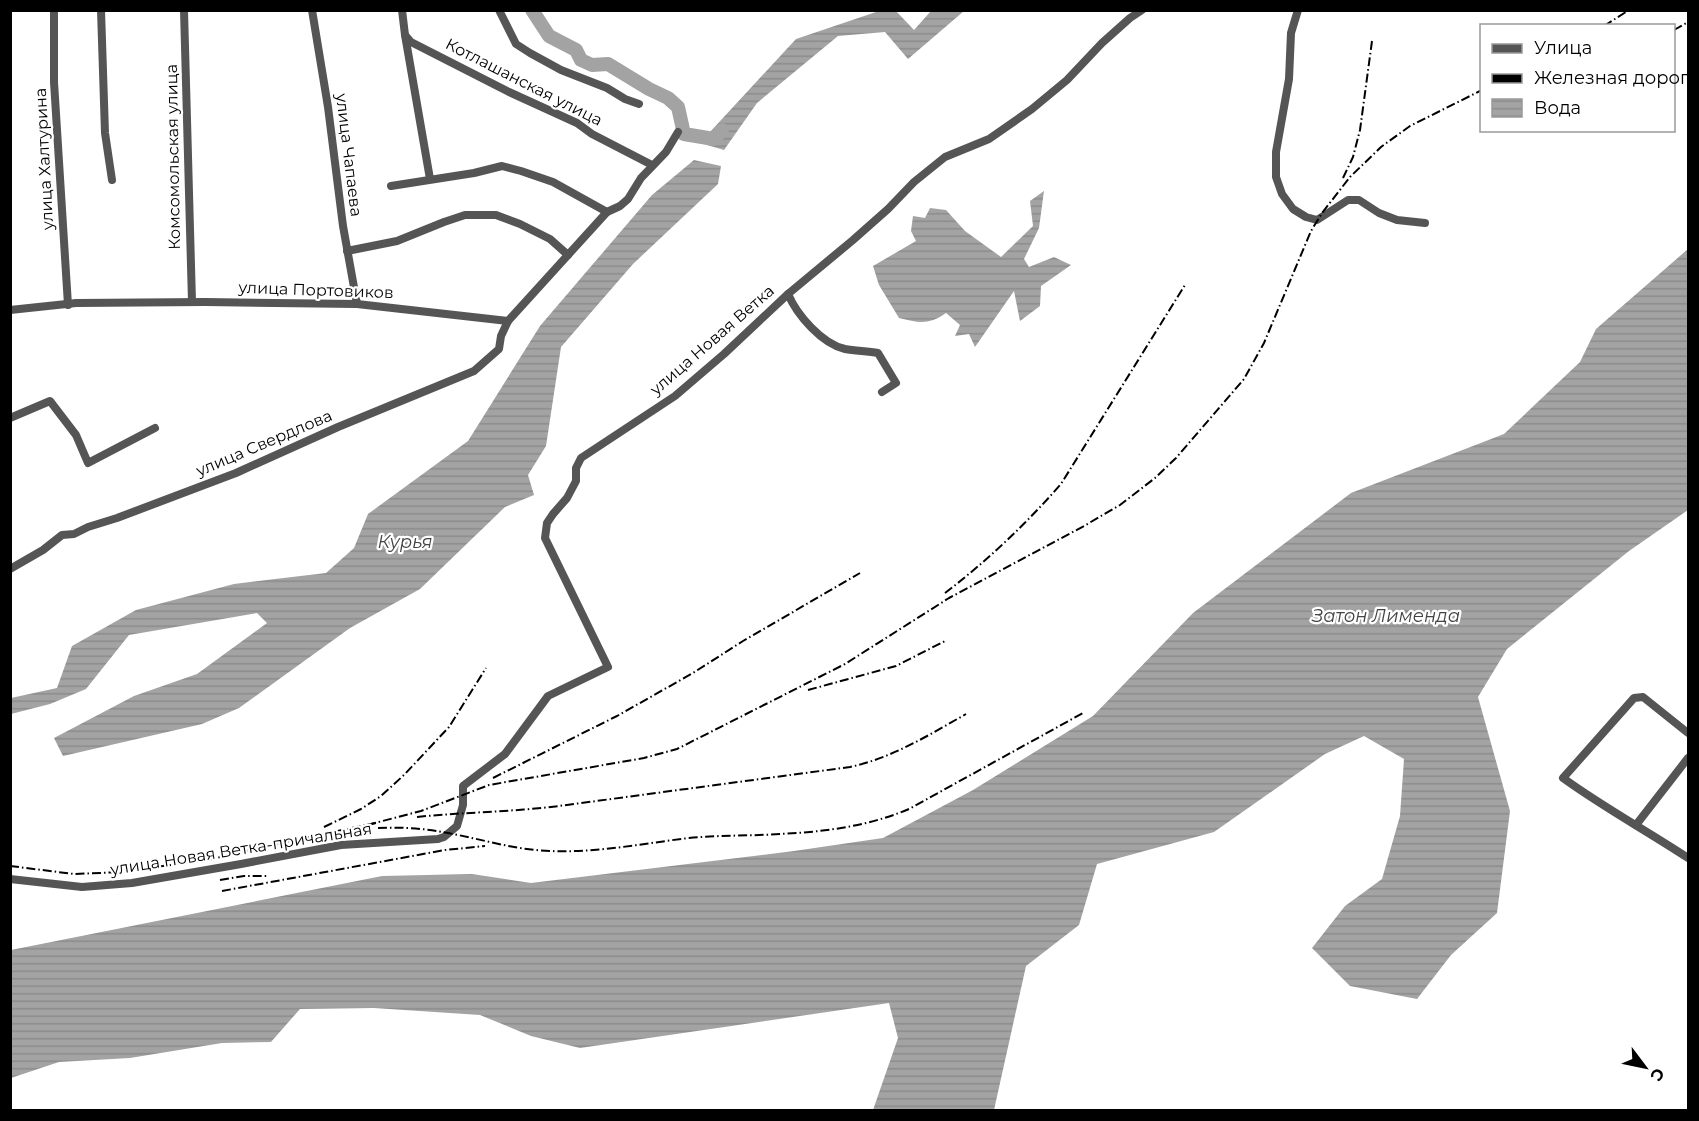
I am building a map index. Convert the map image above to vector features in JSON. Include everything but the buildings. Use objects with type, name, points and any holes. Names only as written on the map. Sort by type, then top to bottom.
[{"type":"street","name":"улица Халтурина","points":[[54,10],[54,82],[68,305]]},
{"type":"street","points":[[101,10],[105,134],[112,180]]},
{"type":"street","name":"Комсомольская улица","points":[[184,10],[192,302]]},
{"type":"street","name":"улица Чапаева","points":[[312,10],[328,107],[343,226],[357,304]]},
{"type":"street","points":[[402,10],[430,179]]},
{"type":"street","points":[[499,10],[516,44],[561,70],[607,88],[639,104]]},
{"type":"street","name":"улица Новая Ветка","points":[[608,667],[545,538],[547,523],[567,498],[576,481],[576,468],[581,458],[675,396],[788,294],[888,209],[914,182],[945,158],[989,139],[1032,109],[1067,80],[1102,43],[1142,10]]},
{"type":"street","points":[[1298,10],[1291,33],[1289,79],[1276,152],[1276,177],[1282,194],[1293,209],[1312,219],[1317,220],[1348,200],[1359,200],[1378,213],[1397,220],[1425,223]]},
{"type":"street","name":"Котлашанская улица","points":[[405,35],[411,42],[429,52],[577,123],[592,134],[652,165]]},
{"type":"street","points":[[508,321],[607,212],[628,199],[641,178],[666,152],[678,132]]},
{"type":"street","points":[[391,186],[501,166],[553,182],[607,212]]},
{"type":"street","points":[[347,251],[397,241],[465,215],[496,215],[550,239],[568,255]]},
{"type":"street","name":"улица Новая Ветка","points":[[788,294],[804,320],[820,336],[843,349],[878,352],[896,383],[882,392]]},
{"type":"street","name":"улица Портовиков","points":[[10,310],[76,303],[357,304],[508,321]]},
{"type":"street","name":"улица Свердлова","points":[[10,569],[43,550],[62,535],[74,534],[228,476],[474,370],[499,349],[501,336],[508,321]]},
{"type":"street","points":[[10,418],[50,401],[76,435],[88,463],[155,428]]},
{"type":"street","name":"улица Новая Ветка-причальная","points":[[10,879],[82,887],[132,883],[340,845],[444,837],[457,826],[463,805],[463,786],[505,754],[548,696],[608,667]]},
{"type":"street","points":[[1689,733],[1643,697],[1634,698],[1563,778],[1590,798],[1689,858]]},
{"type":"street","points":[[1636,825],[1689,758]]},
{"type":"water","points":[[879,11],[896,11],[914,30],[931,11],[964,11],[908,59],[885,32],[838,36],[757,103],[724,150],[707,145],[710,132],[796,39]]},
{"type":"water","name":"Курья","points":[[694,160],[721,166],[718,184],[633,264],[561,347],[546,446],[528,475],[534,495],[505,507],[420,589],[350,628],[239,708],[202,724],[63,756],[54,738],[134,696],[197,674],[267,623],[257,613],[129,635],[86,689],[50,704],[11,714],[11,698],[57,688],[72,646],[136,610],[234,584],[326,573],[354,548],[368,514],[468,441],[540,326],[652,195]]},
{"type":"water","points":[[1044,191],[1039,228],[1024,259],[1029,267],[1054,257],[1071,265],[1041,286],[1040,306],[1020,321],[1014,291],[975,347],[969,334],[955,336],[960,325],[946,313],[934,320],[924,322],[899,318],[879,285],[873,266],[916,241],[911,231],[913,216],[925,218],[930,208],[946,210],[965,231],[1001,257],[1033,226],[1030,201]]},
{"type":"water","name":"Затон Лименда","points":[[1688,249],[1688,510],[1629,551],[1507,649],[1478,697],[1510,811],[1497,913],[1451,955],[1417,999],[1350,986],[1312,948],[1345,906],[1382,879],[1400,816],[1404,759],[1364,736],[1325,754],[1214,832],[1097,864],[1079,925],[1026,966],[994,1110],[873,1110],[898,1038],[889,1003],[580,1048],[531,1036],[480,1015],[374,1008],[300,1009],[271,1042],[222,1043],[130,1058],[59,1062],[11,1078],[11,950],[382,876],[472,874],[531,883],[883,838],[973,790],[1093,716],[1193,613],[1351,493],[1504,434],[1580,362],[1596,329]]},
{"type":"waterway","points":[[532,10],[549,36],[576,50],[581,60],[592,65],[608,64],[668,98],[678,107],[684,134],[714,139],[722,130]]},
{"type":"railway","points":[[1607,24],[1629,10]]},
{"type":"railway","points":[[1675,29],[1688,22]]},
{"type":"railway","points":[[1343,178],[1353,157],[1360,130],[1372,41]]},
{"type":"railway","points":[[367,825],[421,811],[489,785],[644,758],[677,749],[845,664],[949,598],[1120,505],[1155,478],[1176,458],[1244,379],[1264,343],[1311,231],[1350,177],[1381,147],[1410,126],[1480,91]]},
{"type":"railway","points":[[945,593],[1006,541],[1061,484],[1185,285]]},
{"type":"railway","points":[[493,778],[617,716],[860,573]]},
{"type":"railway","points":[[808,690],[896,666],[947,640]]},
{"type":"railway","points":[[324,827],[361,809],[381,796],[404,775],[449,727],[486,668]]},
{"type":"railway","points":[[378,828],[426,830],[512,847],[555,851],[613,848],[712,836],[769,835],[830,830],[878,820],[909,809],[1083,713]]},
{"type":"railway","points":[[417,817],[559,806],[850,767],[895,752],[966,714]]},
{"type":"railway","points":[[10,866],[74,874],[122,872],[212,859],[376,823]]},
{"type":"railway","points":[[222,891],[445,850],[485,846]]},
{"type":"railway","points":[[220,880],[244,876],[269,876]]}]
